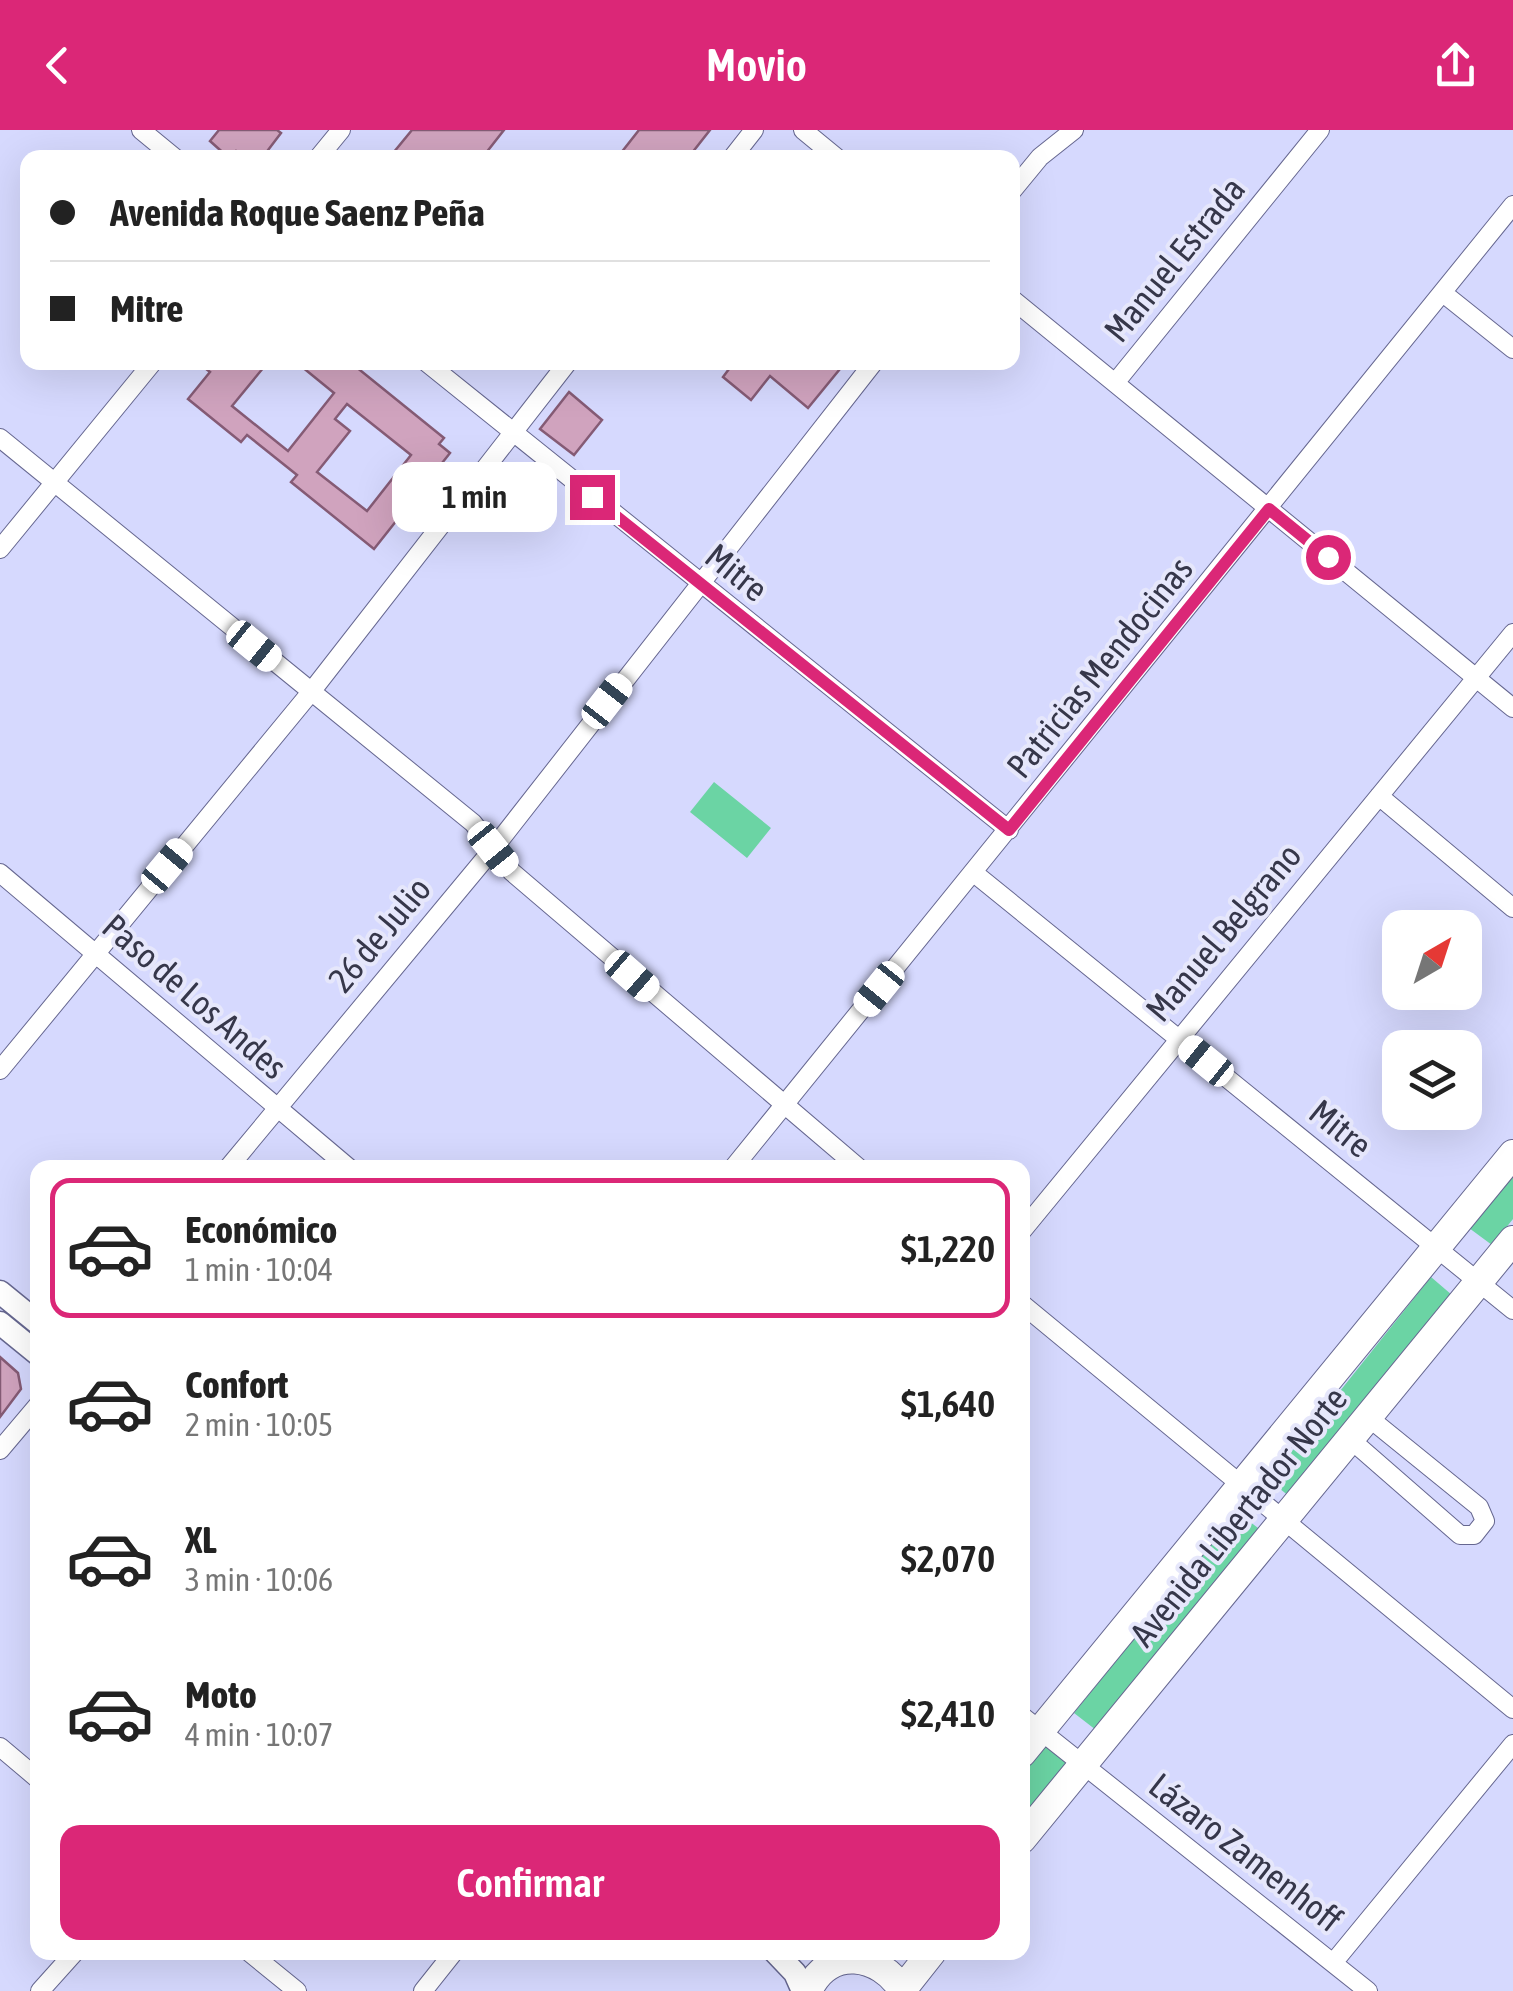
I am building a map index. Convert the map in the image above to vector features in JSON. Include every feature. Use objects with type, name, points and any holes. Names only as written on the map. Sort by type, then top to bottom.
[{"type":"highway","name":"Avenida Libertador Norte","points":[[1032,1723],[1241,1488],[1513,1154]]},
{"type":"highway","name":"Avenida Libertador Norte","points":[[1030,1829],[1513,1240]]},
{"type":"highway","points":[[806,1991],[829,1966],[844,1960]]},
{"type":"highway","points":[[867,1960],[880,1964],[903,1990],[926,1960]]},
{"type":"main road","points":[[0,1292],[30,1316]]},
{"type":"main road","points":[[0,1323],[30,1347]]},
{"type":"main road","points":[[783,1960],[806,1991]]},
{"type":"street","points":[[141,130],[165,150]]},
{"type":"street","points":[[325,150],[341,130]]},
{"type":"street","points":[[738,150],[754,130]]},
{"type":"street","points":[[803,130],[827,150]]},
{"type":"street","points":[[1020,181],[1040,157],[1074,130]]},
{"type":"street","name":"Manuel Estrada","points":[[1116,382],[1320,130]]},
{"type":"street","name":"Patricias Mendocinas","points":[[739,1160],[1513,205]]},
{"type":"street","points":[[1443,293],[1513,349]]},
{"type":"street","points":[[1020,305],[1513,708]]},
{"type":"street","points":[[0,549],[147,370]]},
{"type":"street","name":"Mitre","points":[[436,370],[1009,830]]},
{"type":"street","points":[[0,1070],[311,692],[562,370]]},
{"type":"street","name":"26 de Julio","points":[[234,1160],[493,849],[868,370]]},
{"type":"street","points":[[0,438],[473,823],[512,872],[849,1160]]},
{"type":"street","name":"Manuel Belgrano","points":[[1030,1221],[1177,1037],[1513,633]]},
{"type":"street","points":[[1379,796],[1513,908]]},
{"type":"street","name":"Paso de Los Andes","points":[[0,873],[339,1160]]},
{"type":"street","name":"Mitre","points":[[974,873],[1513,1310]]},
{"type":"street","points":[[1030,1311],[1513,1708]]},
{"type":"street","points":[[0,1450],[30,1414]]},
{"type":"street","points":[[1359,1428],[1479,1507],[1485,1521],[1482,1529],[1474,1536],[1460,1535],[1359,1428]]},
{"type":"street","points":[[1032,1723],[1083,1764]]},
{"type":"street","points":[[1333,1962],[1513,1744]]},
{"type":"street","points":[[0,1748],[30,1772]]},
{"type":"street","name":"Lázaro Zamenhoff","points":[[1083,1764],[1368,1991]]},
{"type":"street","points":[[40,1991],[68,1960]]},
{"type":"street","points":[[259,1960],[297,1991]]},
{"type":"street","points":[[423,1991],[448,1960]]},
{"type":"green space","points":[[714,782],[771,828],[747,858],[690,812]]},
{"type":"green space","points":[[1513,1173],[1513,1219],[1492,1245],[1469,1228]]},
{"type":"green space","points":[[1431,1277],[1452,1295],[1290,1497],[1269,1480]]},
{"type":"green space","points":[[1236,1511],[1258,1528],[1096,1730],[1074,1713]]},
{"type":"green space","points":[[1046,1744],[1068,1761],[1030,1809],[1030,1765]]},
{"type":"building","points":[[219,130],[281,133],[268,150],[220,150],[210,141]]},
{"type":"building","points":[[412,130],[504,130],[488,150],[396,150]]},
{"type":"building","points":[[639,130],[710,130],[694,150],[623,150]]},
{"type":"building","points":[[208,370],[261,370],[232,406],[288,451],[334,393],[306,370],[360,370],[444,438],[439,444],[450,453],[374,549],[291,482],[297,475],[247,435],[241,442],[188,399],[210,372]],"holes":[[[347,404],[411,455],[367,511],[317,472],[350,431],[335,419]]]},
{"type":"building","points":[[728,370],[839,370],[808,408],[770,376],[751,400],[723,377]]},
{"type":"building","points":[[569,392],[602,420],[574,455],[540,429]]},
{"type":"building","points":[[0,1357],[18,1373],[21,1389],[0,1417]]},
{"type":"route","points":[[592,497],[1009,830],[1269,509],[1328,557]]}]
